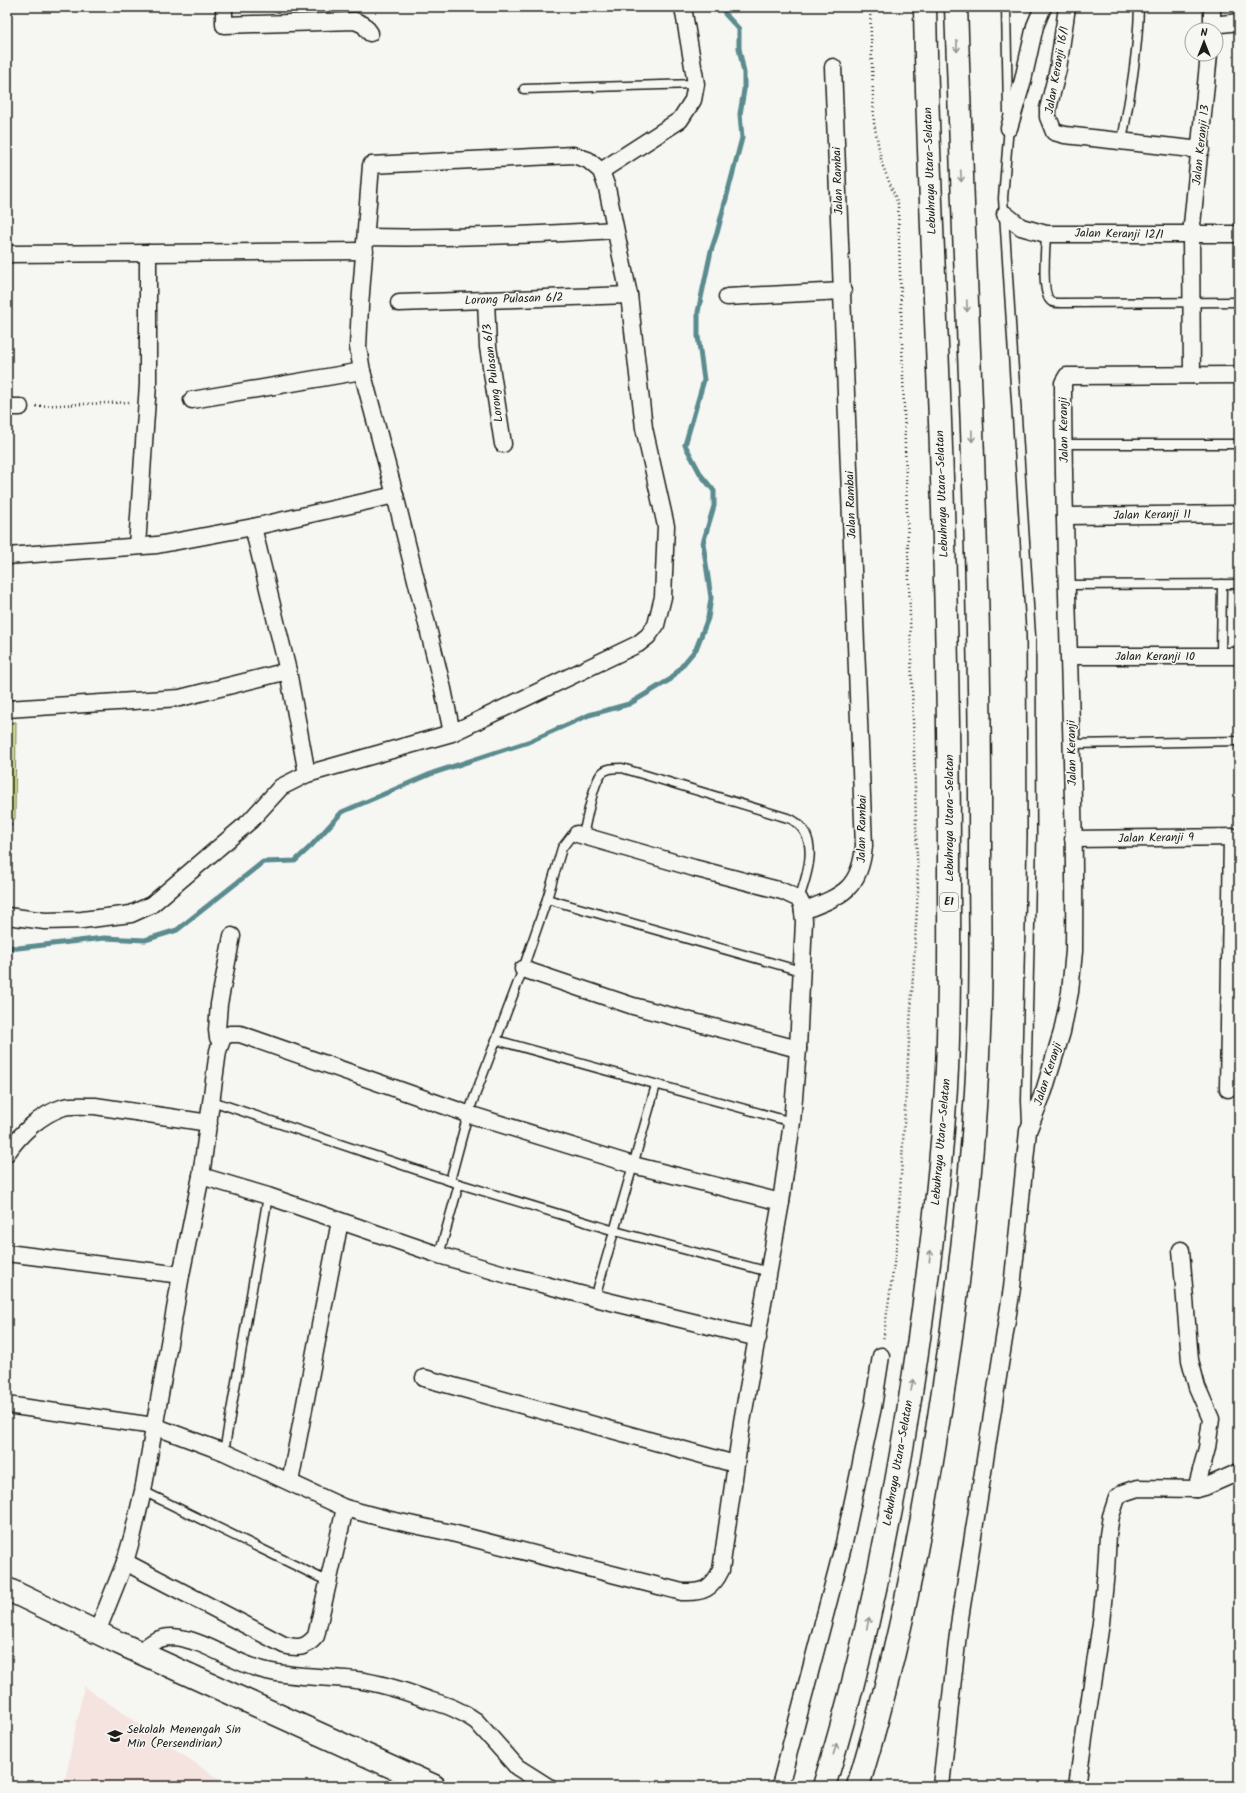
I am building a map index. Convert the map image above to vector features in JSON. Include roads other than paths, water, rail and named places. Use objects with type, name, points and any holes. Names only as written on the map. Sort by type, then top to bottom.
[{"type":"main road","name":"Lebuhraya Utara–Selatan","points":[[824,1786],[856,1673],[877,1584],[907,1418],[937,1195],[947,1071],[949,983],[948,697],[939,393],[927,119],[925,7]]},
{"type":"main road","points":[[858,1786],[888,1679],[924,1515],[957,1296],[976,1100],[980,1026],[981,732],[975,518],[964,228],[959,143],[956,7]]},
{"type":"main road","points":[[7,1589],[140,1652],[434,1786]]},
{"type":"street","points":[[224,7],[224,26],[355,21],[364,25],[370,33]]},
{"type":"street","points":[[601,170],[680,120],[693,100],[696,84],[683,7]]},
{"type":"street","points":[[1009,128],[1023,80],[1035,26],[1043,7]]},
{"type":"street","name":"Jalan Keranji 16/1","points":[[1067,7],[1058,68],[1048,109],[1048,117],[1054,132],[1065,135],[1122,140]]},
{"type":"street","points":[[1212,7],[1212,22]]},
{"type":"street","points":[[1224,25],[1239,22]]},
{"type":"street","name":"Jalan Keranji 13","points":[[1192,375],[1191,235],[1201,150],[1208,62]]},
{"type":"street","name":"Jalan Rambai","points":[[801,905],[827,902],[842,893],[852,884],[862,866],[864,846],[833,67]]},
{"type":"street","points":[[1122,140],[1201,150]]},
{"type":"street","points":[[7,916],[45,921],[82,920],[131,914],[151,905],[250,821],[281,787],[307,774],[452,733],[638,644],[648,636],[656,625],[663,597],[666,526],[644,428],[629,295],[607,188],[601,170],[588,160],[573,155],[371,165],[359,316],[358,347],[362,371],[395,495],[443,689],[452,733]]},
{"type":"street","name":"Jalan Keranji 12/1","points":[[1005,214],[1021,227],[1046,234],[1239,234]]},
{"type":"street","points":[[11,254],[148,253],[365,244],[410,238],[527,235],[615,230]]},
{"type":"street","points":[[137,546],[147,402],[148,253]]},
{"type":"street","points":[[727,297],[843,291]]},
{"type":"street","name":"Lorong Pulasan 6/2","points":[[399,303],[629,295]]},
{"type":"street","name":"Lorong Pulasan 6/3","points":[[486,300],[488,347],[503,444]]},
{"type":"street","points":[[192,400],[362,371]]},
{"type":"street","points":[[1192,375],[1239,375]]},
{"type":"street","name":"Jalan Keranji","points":[[941,1786],[959,1624],[1012,1288],[1028,1131],[1044,1091],[1062,1032],[1070,992],[1074,951],[1072,744],[1065,516],[1063,383],[1067,376],[1192,375]]},
{"type":"street","points":[[12,556],[137,546],[191,539],[253,527],[395,495]]},
{"type":"street","name":"Jalan Keranji 11","points":[[1065,516],[1239,514]]},
{"type":"street","points":[[253,527],[288,671],[307,774]]},
{"type":"street","name":"Jalan Keranji 10","points":[[1070,656],[1239,656]]},
{"type":"street","points":[[11,709],[180,698],[288,671]]},
{"type":"street","points":[[7,1404],[154,1426],[224,1452],[345,1508],[452,1533],[682,1592],[701,1591],[716,1582],[721,1570],[735,1464],[781,1202],[792,1122],[798,1049],[801,971],[801,905],[782,891],[694,868],[580,835]]},
{"type":"street","points":[[1228,1089],[1234,971],[1236,837]]},
{"type":"street","name":"Jalan Keranji 9","points":[[1072,839],[1236,837]]},
{"type":"street","points":[[232,936],[217,1016],[218,1038],[230,1034],[240,1034],[468,1114],[633,1165],[781,1202]]},
{"type":"street","points":[[523,969],[634,1006],[798,1049]]},
{"type":"street","points":[[97,1632],[125,1562],[143,1491],[181,1275],[201,1176],[218,1051],[223,1037]]},
{"type":"street","points":[[7,1153],[24,1133],[38,1121],[58,1110],[72,1106],[95,1106],[209,1123]]},
{"type":"street","points":[[201,1176],[268,1196],[439,1255],[595,1298],[758,1338]]},
{"type":"street","points":[[290,1482],[340,1220]]},
{"type":"street","points":[[1181,1250],[1190,1360],[1197,1387],[1211,1419],[1207,1448],[1196,1489]]},
{"type":"street","points":[[7,1253],[181,1275]]},
{"type":"street","points":[[780,1786],[844,1543],[873,1407],[881,1356]]},
{"type":"street","points":[[424,1378],[735,1464]]},
{"type":"street","points":[[1077,1786],[1101,1623],[1108,1536],[1114,1505],[1123,1493],[1130,1490],[1138,1488],[1196,1489],[1213,1484],[1239,1472]]},
{"type":"street","points":[[125,1562],[284,1645],[293,1648],[303,1647],[310,1643],[316,1636],[345,1508]]},
{"type":"street","points":[[140,1652],[154,1640],[162,1638],[181,1638],[262,1670],[357,1680],[404,1691],[468,1715],[476,1721],[517,1767],[547,1786]]},
{"type":"lane","points":[[1006,7],[1009,128],[1004,172],[1003,198],[1031,636],[1032,835],[1026,1101],[1028,1131]]},
{"type":"lane","points":[[1122,140],[1134,78],[1139,7]]},
{"type":"lane","points":[[524,89],[696,84]]},
{"type":"lane","points":[[1046,234],[1045,284],[1048,298],[1052,302],[1239,302]]},
{"type":"lane","points":[[1064,444],[1239,444]]},
{"type":"lane","points":[[1221,656],[1222,584]]},
{"type":"lane","points":[[1067,585],[1239,584]]},
{"type":"lane","points":[[1072,744],[1239,741]]},
{"type":"lane","points":[[450,1181],[468,1114],[523,969],[547,899],[562,848],[572,835],[580,835],[598,779],[605,771],[614,768],[622,768],[797,822],[804,830],[810,847],[808,871],[801,905]]},
{"type":"lane","points":[[547,899],[801,971]]},
{"type":"lane","points":[[496,1040],[656,1086],[792,1122]]},
{"type":"lane","points":[[595,1298],[656,1086]]},
{"type":"lane","points":[[212,1101],[459,1184],[614,1231],[769,1272]]},
{"type":"lane","points":[[439,1255],[459,1184]]},
{"type":"lane","points":[[224,1452],[268,1196]]},
{"type":"lane","points":[[143,1491],[329,1582]]},
{"type":"waterway","points":[[7,947],[18,948],[104,938],[145,940],[177,930],[263,862],[295,861],[342,812],[433,773],[528,742],[589,715],[629,704],[671,679],[696,649],[708,618],[711,598],[703,543],[714,506],[714,491],[701,475],[685,445],[704,380],[698,336],[698,312],[711,251],[742,138],[740,114],[744,90],[744,73],[739,48],[739,29],[725,14],[724,7]]},
{"type":"place","name":"Sekolah Menengah Sin Min (Persendirian)","points":[[115,1736]]}]
